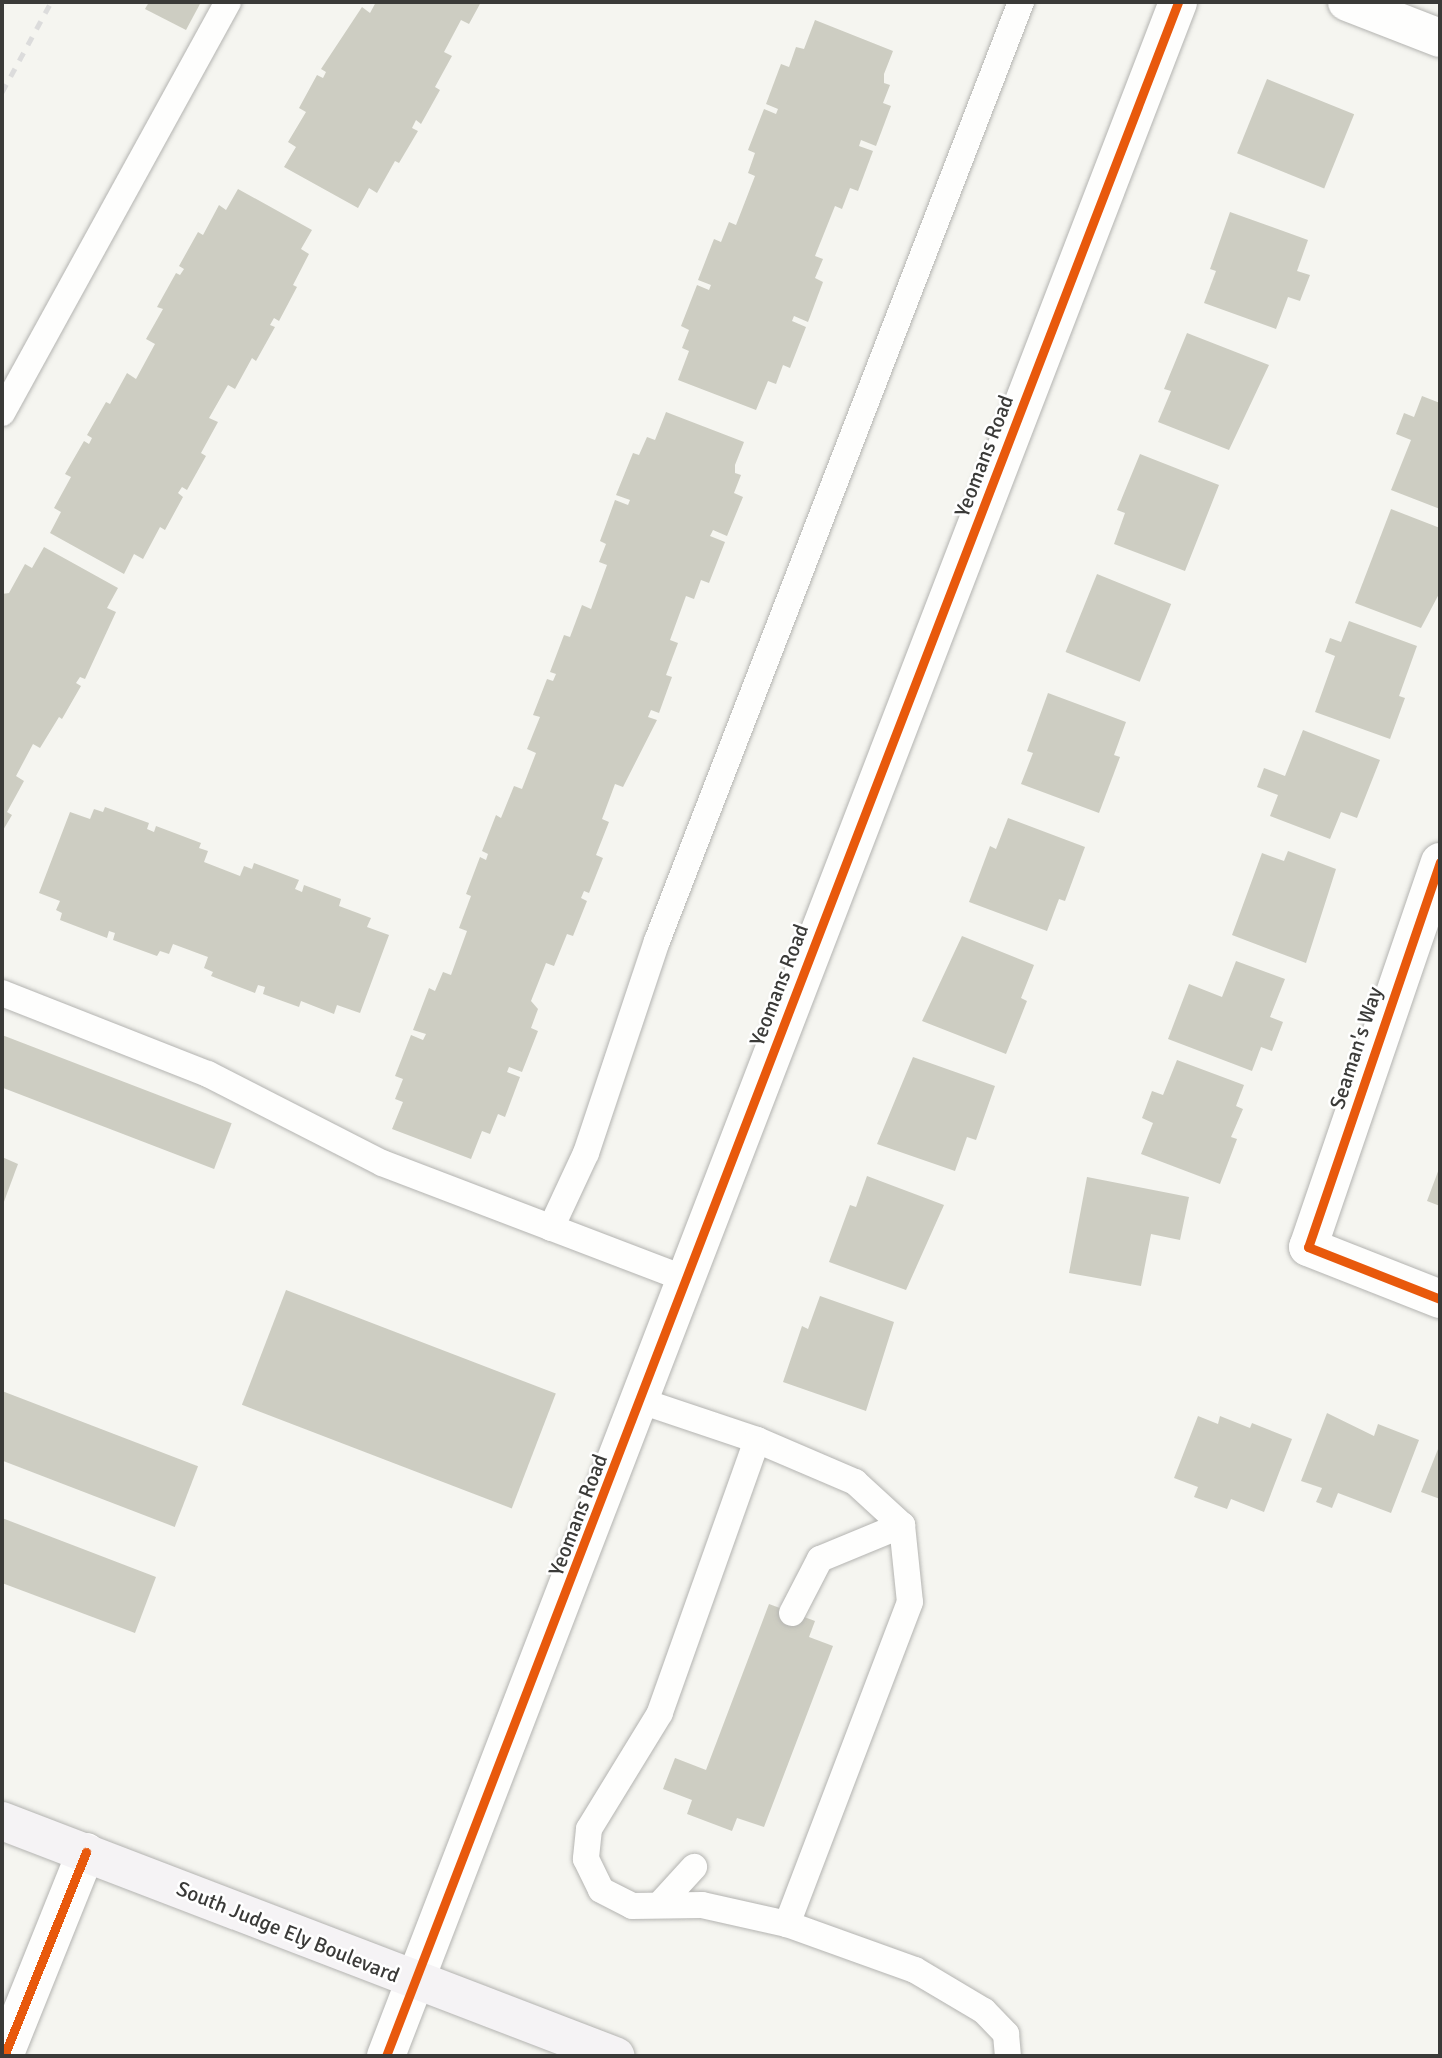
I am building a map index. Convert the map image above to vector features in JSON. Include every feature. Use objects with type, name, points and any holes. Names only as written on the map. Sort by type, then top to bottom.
[{"type":"main road","name":"South Judge Ely Boulevard","points":[[2,1821],[414,1982],[615,2056]]},
{"type":"street","name":"Yeomans Road","points":[[386,2056],[641,1401],[685,1279],[1178,2]]},
{"type":"street","points":[[1347,2],[1440,38]]},
{"type":"street","name":"Seaman's Way","points":[[1440,862],[1308,1247],[1440,1299]]},
{"type":"street","points":[[4,2056],[86,1852]]},
{"type":"lane","points":[[2,413],[228,2]]},
{"type":"lane","points":[[551,1228],[586,1153],[657,941],[1021,2]]},
{"type":"lane","points":[[2,993],[208,1073],[382,1163],[685,1279]]},
{"type":"lane","points":[[641,1401],[757,1440],[855,1482],[902,1525],[910,1602],[787,1924]]},
{"type":"lane","points":[[757,1440],[660,1713],[589,1829],[586,1859],[601,1890],[632,1906],[661,1903],[702,1905],[787,1924],[915,1970],[984,2011],[1006,2034],[1008,2056]]},
{"type":"lane","points":[[792,1613],[820,1559],[902,1525]]},
{"type":"lane","points":[[661,1903],[694,1867]]},
{"type":"building","points":[[149,2],[201,2],[186,30],[145,9]]},
{"type":"building","points":[[376,2],[481,2],[469,24],[461,20],[444,52],[452,56],[435,87],[440,90],[421,124],[416,120],[412,128],[418,131],[399,163],[395,161],[377,193],[369,188],[358,208],[284,167],[296,147],[288,142],[306,112],[299,108],[317,75],[323,78],[326,72],[321,69],[362,7],[370,13]]},
{"type":"building","points":[[815,20],[893,51],[884,74],[884,83],[890,85],[883,103],[891,106],[876,146],[861,140],[859,146],[873,151],[858,191],[850,188],[842,209],[835,206],[815,256],[823,259],[815,278],[823,282],[808,322],[794,316],[792,321],[806,327],[790,368],[783,365],[776,384],[768,381],[756,410],[678,380],[689,351],[682,348],[689,330],[681,326],[697,285],[709,290],[711,285],[698,280],[714,239],[721,242],[729,222],[736,225],[755,176],[748,173],[755,153],[748,150],[764,109],[776,114],[778,109],[766,104],[781,64],[789,67],[796,47],[804,49]]},
{"type":"building","points":[[1267,79],[1354,114],[1324,188],[1237,153]]},
{"type":"building","points":[[238,189],[312,230],[301,249],[309,254],[293,285],[297,287],[279,321],[274,318],[270,325],[275,327],[256,361],[252,358],[235,389],[228,385],[209,418],[218,422],[201,453],[206,456],[187,490],[182,487],[178,493],[183,497],[165,530],[160,527],[143,559],[134,554],[124,574],[50,533],[61,512],[54,508],[71,477],[65,474],[84,441],[89,444],[92,438],[87,435],[106,402],[110,404],[127,373],[136,379],[155,344],[146,339],[163,309],[157,307],[176,273],[180,275],[184,269],[179,266],[198,232],[203,235],[219,205],[226,210]]},
{"type":"building","points":[[1230,212],[1308,240],[1297,271],[1310,275],[1300,301],[1288,297],[1276,329],[1204,303],[1216,271],[1210,269]]},
{"type":"building","points":[[1187,333],[1269,365],[1229,450],[1158,422],[1171,391],[1164,389]]},
{"type":"building","points":[[1422,396],[1440,403],[1440,509],[1391,490],[1411,440],[1396,434],[1404,413],[1414,417]]},
{"type":"building","points":[[666,412],[744,442],[735,465],[735,473],[741,475],[734,493],[743,497],[727,536],[713,530],[710,536],[725,542],[709,583],[701,580],[694,599],[686,596],[670,640],[678,643],[666,675],[672,677],[659,713],[651,710],[648,717],[657,720],[623,787],[615,784],[602,819],[609,822],[596,855],[603,858],[589,893],[584,891],[581,898],[587,901],[573,936],[567,934],[554,966],[546,963],[531,1001],[538,1009],[531,1028],[538,1031],[522,1072],[509,1067],[507,1072],[520,1077],[505,1117],[498,1114],[490,1134],[482,1131],[471,1159],[392,1129],[403,1102],[395,1099],[403,1079],[395,1076],[411,1035],[423,1040],[426,1034],[413,1030],[429,988],[435,991],[443,972],[451,975],[467,931],[459,928],[471,896],[466,894],[480,857],[486,860],[488,854],[482,851],[496,815],[501,818],[514,786],[522,789],[536,753],[527,749],[540,717],[533,715],[547,679],[553,681],[556,674],[550,672],[564,635],[570,637],[582,605],[591,609],[607,565],[599,562],[606,544],[600,541],[615,500],[628,505],[630,500],[616,495],[633,453],[639,455],[647,437],[655,440]]},
{"type":"building","points":[[1140,454],[1219,485],[1185,571],[1114,544],[1125,513],[1117,510]]},
{"type":"building","points":[[1391,509],[1440,528],[1440,592],[1421,628],[1355,603]]},
{"type":"building","points":[[44,547],[118,588],[107,608],[116,612],[85,679],[80,677],[76,683],[81,686],[62,719],[59,717],[40,748],[33,744],[16,776],[24,781],[7,812],[12,815],[2,832],[2,594],[9,593],[25,564],[32,568]]},
{"type":"building","points":[[1097,574],[1171,604],[1140,682],[1066,652]]},
{"type":"building","points":[[1349,621],[1417,646],[1399,696],[1405,698],[1390,739],[1315,712],[1335,656],[1325,652],[1330,638],[1341,642]]},
{"type":"building","points":[[1048,693],[1126,722],[1114,755],[1120,757],[1099,813],[1021,784],[1033,753],[1027,751]]},
{"type":"building","points":[[1303,730],[1380,760],[1357,818],[1341,812],[1330,839],[1270,816],[1278,795],[1257,787],[1264,768],[1285,776]]},
{"type":"building","points":[[105,807],[149,823],[147,829],[154,832],[156,826],[201,843],[199,848],[208,851],[204,862],[240,876],[244,866],[252,869],[254,863],[299,880],[295,889],[302,892],[304,885],[341,899],[339,906],[371,918],[367,927],[389,935],[360,1013],[337,1005],[334,1014],[301,1001],[299,1007],[263,994],[265,987],[258,985],[255,993],[211,976],[213,972],[204,968],[208,957],[173,944],[169,954],[160,951],[157,956],[113,940],[115,933],[109,931],[107,938],[60,920],[62,913],[56,910],[60,901],[39,893],[70,812],[90,819],[94,809],[103,812]]},
{"type":"building","points":[[1008,818],[1085,847],[1065,901],[1059,899],[1047,931],[969,902],[990,846],[996,849]]},
{"type":"building","points":[[1288,851],[1336,869],[1306,963],[1232,935],[1262,853],[1284,861]]},
{"type":"building","points":[[962,936],[1034,965],[1021,998],[1027,1001],[1006,1054],[922,1021]]},
{"type":"building","points":[[1236,961],[1285,979],[1270,1017],[1283,1022],[1272,1051],[1261,1047],[1252,1071],[1168,1039],[1189,984],[1222,997]]},
{"type":"building","points":[[2,1035],[232,1123],[214,1169],[2,1087]]},
{"type":"building","points":[[913,1057],[995,1086],[976,1140],[967,1137],[955,1171],[877,1144]]},
{"type":"building","points":[[1177,1060],[1244,1085],[1236,1106],[1243,1109],[1231,1137],[1237,1139],[1220,1184],[1141,1154],[1153,1123],[1142,1118],[1152,1091],[1163,1095]]},
{"type":"building","points":[[2,1157],[18,1164],[2,1207]]},
{"type":"building","points":[[1440,1166],[1440,1206],[1427,1201]]},
{"type":"building","points":[[867,1176],[944,1205],[906,1290],[829,1262],[850,1205],[856,1207]]},
{"type":"building","points":[[1087,1177],[1189,1197],[1180,1240],[1151,1234],[1141,1286],[1069,1273]]},
{"type":"building","points":[[286,1290],[556,1394],[512,1508],[242,1405]]},
{"type":"building","points":[[820,1296],[894,1322],[866,1411],[783,1382],[802,1326],[808,1329]]},
{"type":"building","points":[[2,1391],[198,1466],[175,1527],[2,1461]]},
{"type":"building","points":[[1327,1413],[1374,1436],[1378,1424],[1419,1440],[1391,1513],[1338,1493],[1332,1508],[1316,1502],[1322,1488],[1301,1481]]},
{"type":"building","points":[[1198,1416],[1218,1424],[1220,1416],[1250,1428],[1252,1423],[1292,1439],[1264,1512],[1231,1499],[1227,1509],[1194,1497],[1198,1487],[1174,1478]]},
{"type":"building","points":[[1440,1444],[1440,1499],[1421,1492]]},
{"type":"building","points":[[2,1518],[156,1577],[135,1633],[2,1583]]},
{"type":"building","points":[[769,1604],[815,1621],[809,1637],[833,1646],[764,1827],[737,1818],[732,1831],[687,1814],[692,1800],[663,1789],[675,1758],[706,1770]]},
{"type":"railway","points":[[2,92],[51,2]]},
{"type":"cycle path","points":[[386,2056],[1178,2]]},
{"type":"cycle path","points":[[1440,862],[1308,1247],[1440,1299]]},
{"type":"cycle path","points":[[4,2056],[86,1852]]}]
